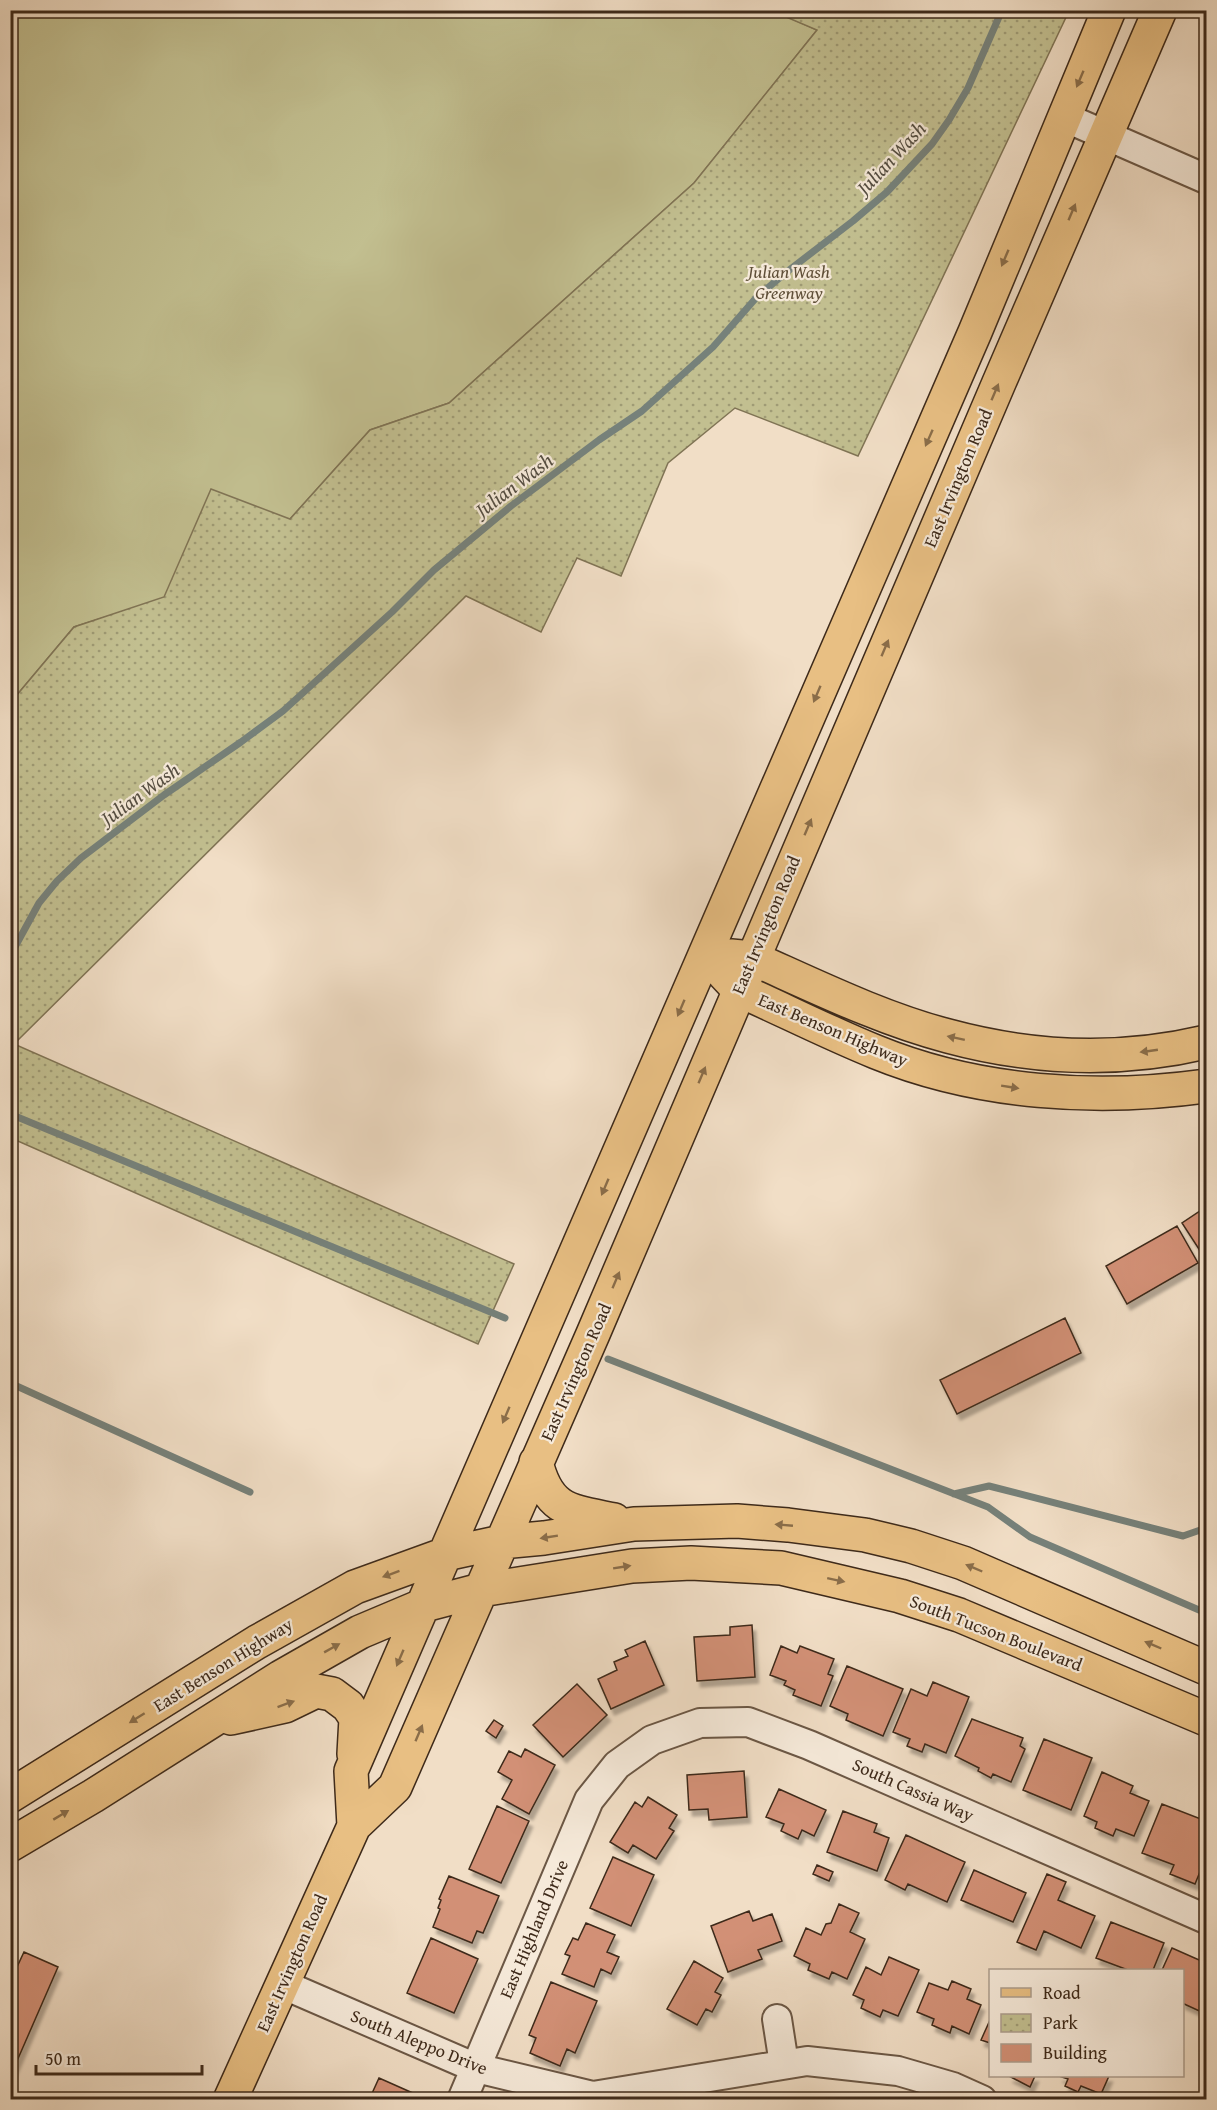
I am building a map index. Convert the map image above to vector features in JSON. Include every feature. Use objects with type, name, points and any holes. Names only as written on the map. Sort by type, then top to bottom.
[{"type":"main road","name":"East Irvington Road","points":[[230,2100],[354,1826],[395,1787],[593,1334],[752,958],[1160,10]]},
{"type":"main road","name":"East Irvington Road","points":[[354,1826],[351,1771],[975,332],[1106,18]]},
{"type":"main road","name":"East Benson Highway","points":[[704,954],[752,958],[903,1021],[947,1036],[993,1046],[1040,1054],[1081,1057],[1141,1053],[1206,1042]]},
{"type":"main road","name":"East Benson Highway","points":[[704,954],[739,990],[877,1052],[947,1075],[1014,1089],[1115,1093],[1206,1086]]},
{"type":"main road","points":[[536,1462],[542,1484],[551,1497],[560,1504],[575,1512],[634,1524]]},
{"type":"main road","points":[[446,1554],[501,1542],[544,1538],[634,1524],[737,1521],[865,1535],[911,1546],[963,1563],[1206,1668]]},
{"type":"main road","name":"East Benson Highway","points":[[10,1796],[318,1607],[355,1587],[446,1554]]},
{"type":"main road","name":"South Tucson Boulevard","points":[[424,1605],[481,1590],[632,1566],[691,1563],[781,1568],[900,1596],[959,1615],[1206,1719]]},
{"type":"main road","points":[[10,1845],[281,1677],[360,1632],[424,1605]]},
{"type":"main road","points":[[209,1722],[285,1706],[316,1691],[332,1694],[348,1706],[356,1718],[351,1771]]},
{"type":"street","points":[[1064,117],[1206,179]]},
{"type":"street","name":"South Cassia Way","points":[[617,1765],[651,1740],[700,1723],[748,1722],[809,1745],[1206,1919]]},
{"type":"street","name":"East Highland Drive","points":[[462,2100],[589,1800],[617,1765]]},
{"type":"street","name":"South Aleppo Drive","points":[[282,1984],[476,2068],[593,2096],[697,2089],[784,2064],[807,2061],[898,2071],[952,2093],[982,2100]]},
{"type":"street","points":[[777,2019],[784,2064]]},
{"type":"green space","points":[[772,10],[817,30],[694,183],[449,403],[370,430],[290,519],[166,598],[74,627],[11,702],[11,11]]},
{"type":"green space","name":"Julian Wash Greenway","points":[[772,11],[1069,11],[858,456],[735,408],[668,463],[621,576],[577,558],[541,632],[466,596],[14,1044],[514,1264],[478,1344],[11,1138],[11,702],[74,627],[164,597],[211,489],[290,519],[370,430],[449,403],[694,183],[817,30]]},
{"type":"building","points":[[1206,1207],[1206,1260],[1182,1223]]},
{"type":"building","points":[[1177,1226],[1198,1263],[1127,1304],[1106,1266]]},
{"type":"building","points":[[1065,1318],[1081,1353],[957,1414],[940,1380]]},
{"type":"building","points":[[752,1625],[755,1677],[697,1681],[694,1637],[730,1635],[730,1627]]},
{"type":"building","points":[[645,1641],[664,1685],[611,1709],[598,1679],[617,1670],[614,1662],[628,1656],[625,1650]]},
{"type":"building","points":[[781,1646],[797,1653],[800,1646],[834,1659],[828,1674],[833,1676],[821,1706],[793,1695],[795,1690],[784,1685],[786,1681],[770,1675]]},
{"type":"building","points":[[847,1666],[903,1689],[883,1736],[846,1720],[848,1714],[830,1706]]},
{"type":"building","points":[[933,1682],[969,1697],[946,1753],[925,1744],[922,1752],[907,1746],[910,1739],[893,1732],[911,1689],[927,1696]]},
{"type":"building","points":[[577,1684],[607,1715],[563,1757],[533,1725]]},
{"type":"building","points":[[972,1719],[1023,1738],[1020,1746],[1025,1749],[1011,1782],[993,1774],[991,1778],[978,1771],[979,1768],[955,1756]]},
{"type":"building","points":[[494,1720],[503,1726],[496,1738],[486,1731]]},
{"type":"building","points":[[1044,1739],[1092,1758],[1071,1810],[1023,1790]]},
{"type":"building","points":[[525,1749],[555,1765],[529,1814],[502,1799],[512,1780],[498,1772],[509,1751],[521,1757]]},
{"type":"building","points":[[744,1771],[747,1817],[709,1820],[708,1809],[689,1810],[687,1775]]},
{"type":"building","points":[[1102,1772],[1133,1786],[1130,1793],[1149,1801],[1134,1836],[1116,1829],[1113,1836],[1095,1828],[1097,1822],[1084,1816]]},
{"type":"building","points":[[779,1789],[826,1810],[814,1836],[802,1830],[798,1839],[781,1831],[784,1824],[766,1817]]},
{"type":"building","points":[[648,1797],[677,1815],[669,1828],[674,1831],[656,1859],[633,1845],[628,1853],[610,1842],[635,1802],[642,1807]]},
{"type":"building","points":[[1162,1804],[1206,1821],[1206,1857],[1195,1884],[1170,1874],[1174,1865],[1142,1853]]},
{"type":"building","points":[[497,1806],[529,1821],[501,1883],[469,1869]]},
{"type":"building","points":[[843,1811],[877,1824],[874,1832],[889,1838],[877,1871],[827,1852]]},
{"type":"building","points":[[906,1835],[965,1862],[947,1902],[908,1884],[905,1890],[885,1880]]},
{"type":"building","points":[[613,1857],[654,1875],[631,1926],[590,1908]]},
{"type":"building","points":[[817,1865],[833,1872],[829,1881],[813,1874]]},
{"type":"building","points":[[974,1870],[1026,1893],[1013,1922],[961,1900]]},
{"type":"building","points":[[1047,1874],[1066,1882],[1058,1900],[1095,1916],[1081,1948],[1044,1931],[1036,1950],[1017,1942]]},
{"type":"building","points":[[449,1876],[499,1896],[483,1933],[477,1931],[472,1943],[433,1927],[440,1909],[438,1908],[441,1900],[439,1899]]},
{"type":"building","points":[[839,1904],[859,1913],[850,1932],[865,1939],[847,1979],[832,1972],[829,1979],[808,1970],[810,1964],[794,1956],[806,1928],[821,1935],[826,1924],[831,1923]]},
{"type":"building","points":[[749,1911],[753,1921],[772,1914],[782,1941],[758,1950],[762,1959],[728,1972],[711,1926]]},
{"type":"building","points":[[1111,1922],[1164,1943],[1153,1969],[1125,1969],[1096,1958]]},
{"type":"building","points":[[586,1923],[615,1935],[607,1952],[619,1957],[611,1974],[601,1969],[594,1987],[562,1974],[570,1956],[565,1954],[573,1938],[578,1940]]},
{"type":"building","points":[[431,1938],[478,1959],[454,2013],[407,1993]]},
{"type":"building","points":[[1172,1948],[1206,1963],[1206,2014],[1184,2004],[1184,1969],[1162,1969]]},
{"type":"building","points":[[24,1952],[58,1967],[10,2077],[10,1982]]},
{"type":"building","points":[[889,1957],[919,1970],[898,2016],[883,2010],[880,2017],[861,2008],[864,2000],[853,1995],[866,1967],[881,1975]]},
{"type":"building","points":[[694,1961],[723,1978],[715,1992],[721,1995],[712,2012],[706,2009],[697,2025],[667,2009]]},
{"type":"building","points":[[952,1981],[971,1989],[967,1999],[981,2005],[969,2034],[952,2026],[950,2033],[932,2025],[934,2019],[917,2012],[929,1983],[948,1990]]},
{"type":"building","points":[[551,1982],[597,2001],[575,2053],[567,2049],[560,2066],[530,2053],[536,2038],[529,2035]]},
{"type":"building","points":[[989,2022],[989,2043],[981,2040]]},
{"type":"building","points":[[1011,2077],[1035,2077],[1030,2087]]},
{"type":"building","points":[[1062,2077],[1109,2077],[1101,2094],[1081,2086],[1078,2092],[1065,2086],[1068,2079]]},
{"type":"building","points":[[379,2078],[415,2094],[413,2100],[369,2100]]},
{"type":"waterway","name":"Julian Wash","points":[[10,956],[39,903],[57,881],[81,858],[164,795],[283,711],[392,612],[434,570],[511,506],[642,411],[713,347],[756,298],[887,192],[932,144],[949,120],[968,88],[1002,10]]},
{"type":"waterway","points":[[10,1114],[505,1318]]},
{"type":"waterway","points":[[608,1359],[988,1507],[1030,1537],[1206,1613]]},
{"type":"waterway","points":[[10,1383],[250,1492]]},
{"type":"waterway","points":[[954,1494],[989,1486],[1183,1536],[1206,1528]]}]
